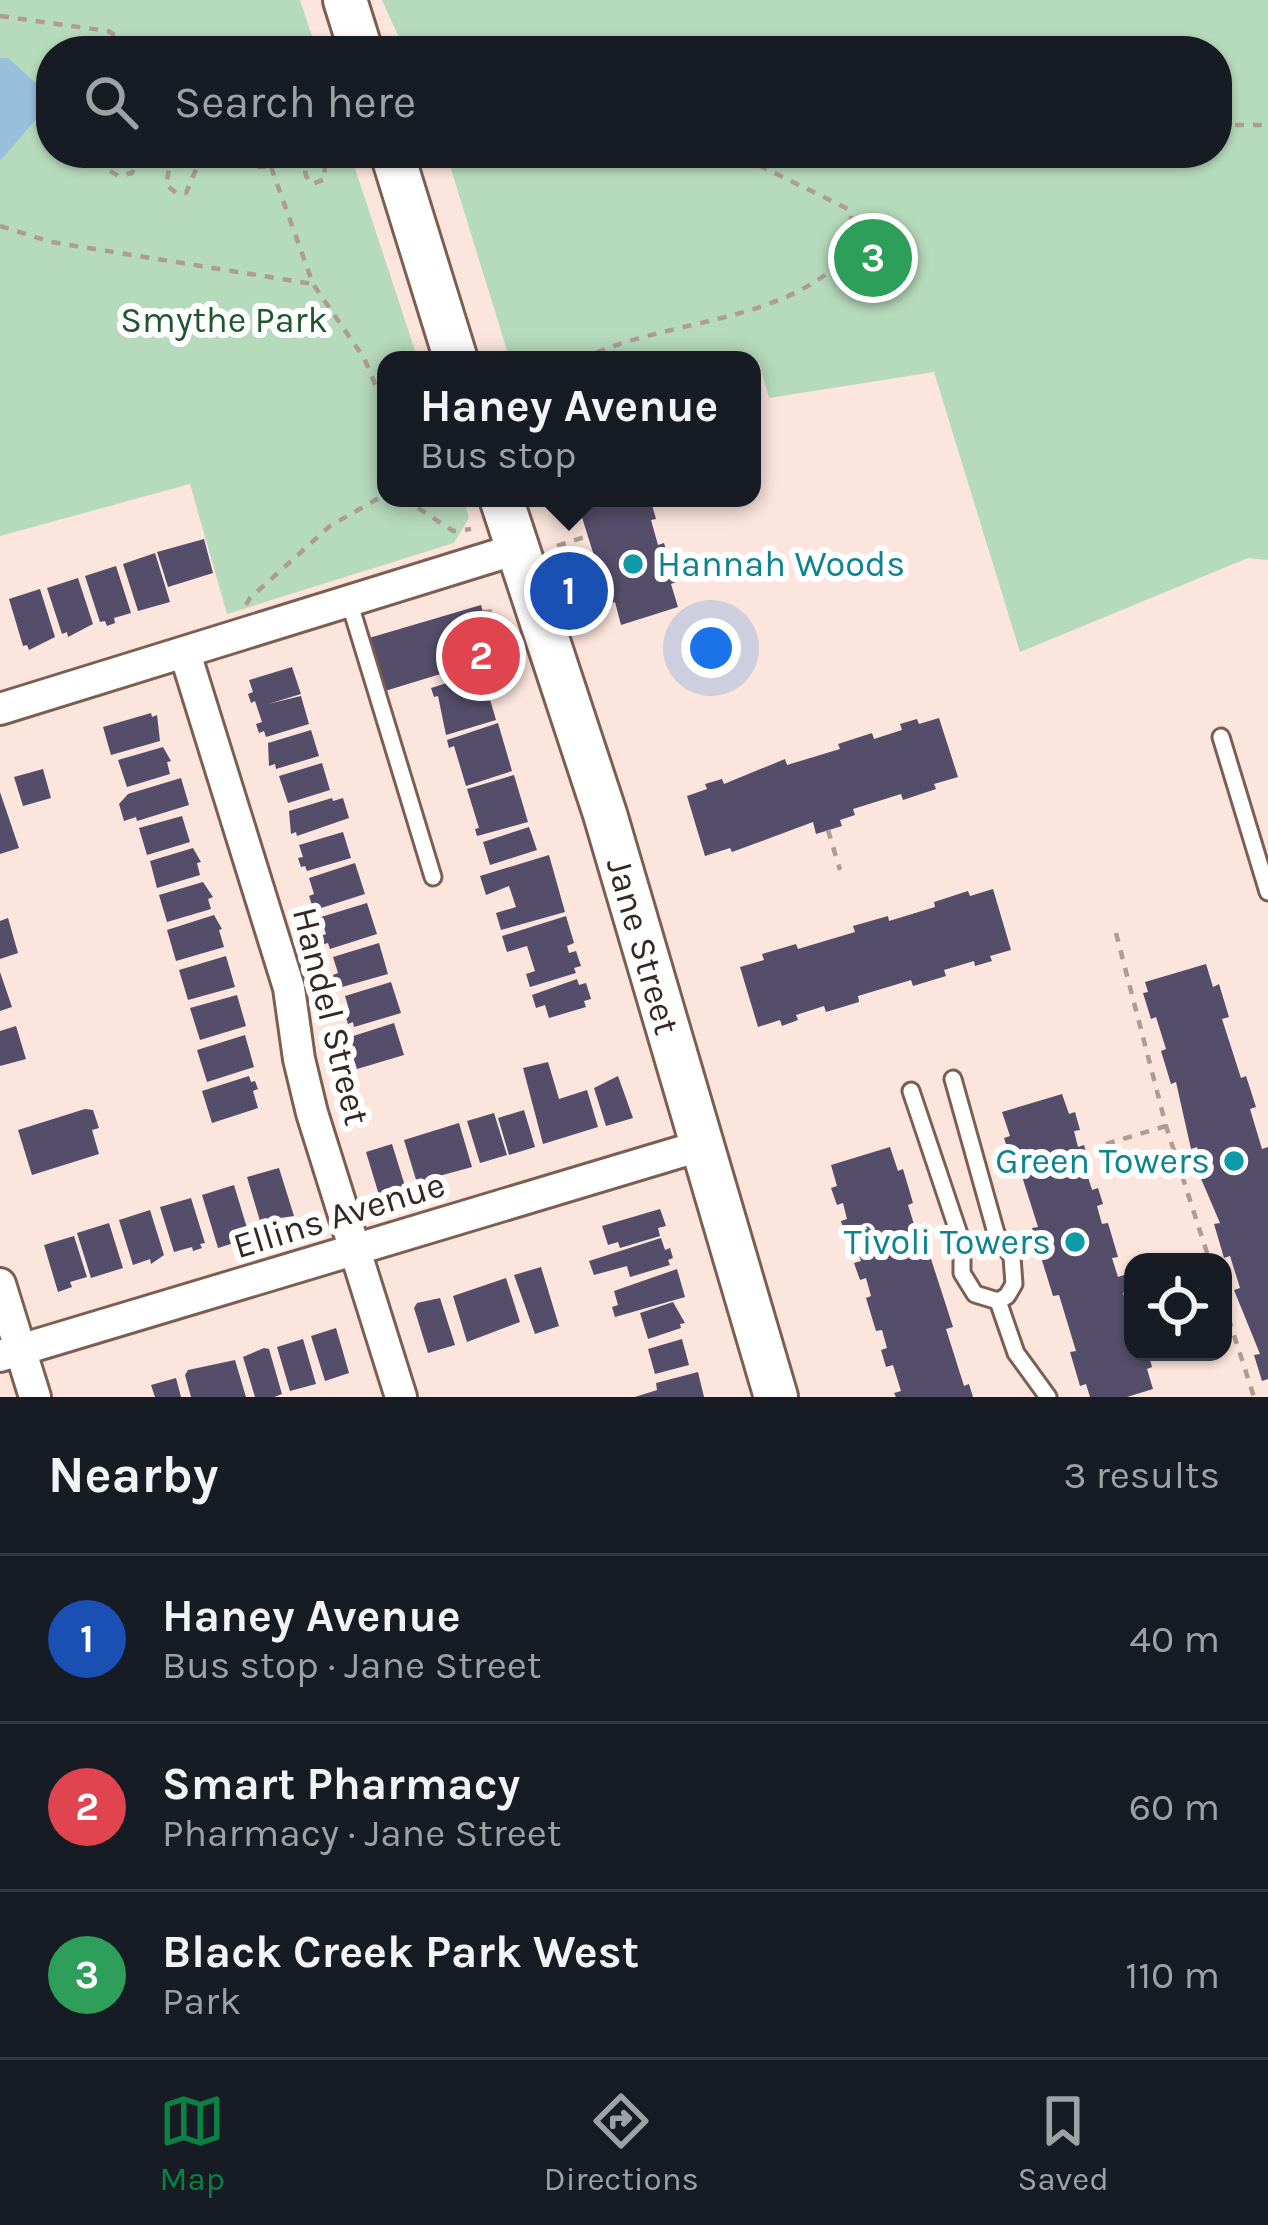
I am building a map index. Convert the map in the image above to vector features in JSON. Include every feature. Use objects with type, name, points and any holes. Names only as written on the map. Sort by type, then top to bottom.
[{"type":"main road","points":[[345,0],[356,36]]},
{"type":"main road","points":[[397,168],[454,351]]},
{"type":"main road","name":"Jane Street","points":[[508,507],[537,547],[605,814],[776,1397]]},
{"type":"street","points":[[0,709],[537,547]]},
{"type":"street","name":"Handel Street","points":[[185,653],[289,988],[312,1113],[400,1397]]},
{"type":"street","name":"Ellins Avenue","points":[[10,1354],[700,1146]]},
{"type":"street","points":[[0,1284],[10,1354],[34,1397]]},
{"type":"lane","points":[[349,601],[433,877]]},
{"type":"lane","points":[[1221,737],[1268,892]]},
{"type":"lane","points":[[911,1091],[962,1243],[960,1257],[967,1284],[985,1300],[998,1300],[1014,1283],[1012,1257],[996,1234],[953,1078]]},
{"type":"lane","points":[[962,1243],[983,1231],[996,1234]]},
{"type":"lane","points":[[998,1300],[1016,1353],[1048,1397]]},
{"type":"path","points":[[0,16],[116,36]]},
{"type":"path","points":[[1232,125],[1268,125]]},
{"type":"path","points":[[110,168],[119,176],[134,168]]},
{"type":"path","points":[[169,168],[166,184],[178,194],[186,193],[198,168]]},
{"type":"path","points":[[271,168],[313,284],[364,358],[377,389]]},
{"type":"path","points":[[305,168],[312,184],[325,179],[325,168]]},
{"type":"path","points":[[608,351],[782,301],[838,267],[855,247],[850,210],[765,168]]},
{"type":"path","points":[[0,226],[51,242],[313,284]]},
{"type":"path","points":[[243,614],[250,598],[330,526],[377,499]]},
{"type":"path","points":[[417,507],[453,531],[471,529]]},
{"type":"path","points":[[537,547],[588,536]]},
{"type":"path","points":[[483,612],[498,610]]},
{"type":"path","points":[[828,830],[840,870]]},
{"type":"path","points":[[1116,933],[1166,1126],[1207,1253]]},
{"type":"path","points":[[1106,1144],[1166,1126]]},
{"type":"path","points":[[1232,1329],[1254,1397]]},
{"type":"green space","name":"Smythe Park","points":[[0,0],[300,0],[312,36],[36,36],[36,168],[355,168],[415,351],[377,351],[377,507],[466,507],[469,518],[454,543],[227,614],[190,484],[0,536]]},
{"type":"green space","points":[[382,0],[1268,0],[1268,560],[1248,558],[1020,652],[934,372],[769,398],[761,351],[507,351],[451,168],[1232,168],[1232,36],[398,36]]},
{"type":"water","points":[[0,58],[8,58],[36,83],[36,119],[0,161]]},
{"type":"building","name":"Hannah Woods","points":[[579,507],[653,507],[656,519],[651,520],[658,545],[664,543],[678,607],[621,625],[615,602],[609,604]]},
{"type":"building","points":[[204,539],[213,573],[168,587],[157,552]]},
{"type":"building","points":[[155,553],[170,602],[138,611],[123,564]]},
{"type":"building","points":[[116,566],[131,613],[114,618],[115,623],[107,626],[100,622],[85,576]]},
{"type":"building","points":[[78,578],[93,624],[68,637],[67,632],[62,634],[47,588]]},
{"type":"building","points":[[40,589],[55,637],[29,650],[23,646],[9,599]]},
{"type":"building","points":[[481,605],[496,657],[385,691],[369,638]]},
{"type":"building","points":[[292,667],[301,694],[268,704],[301,696],[309,724],[266,737],[256,724],[262,722],[248,694],[253,692],[249,680]]},
{"type":"building","points":[[482,672],[496,720],[446,735],[438,696],[434,697],[431,688]]},
{"type":"building","points":[[157,715],[160,741],[111,755],[103,727]]},
{"type":"building","points":[[939,718],[958,777],[903,800],[901,794],[853,809],[855,815],[840,820],[842,826],[816,834],[813,822],[732,852],[730,848],[705,856],[687,796],[707,789],[705,784],[722,779],[724,784],[785,759],[787,765],[840,749],[838,744],[872,733],[874,739],[902,730],[900,724]]},
{"type":"building","points":[[498,723],[512,771],[466,786],[454,746],[449,748],[447,740]]},
{"type":"building","points":[[311,730],[319,756],[276,769],[275,764],[269,766],[268,743]]},
{"type":"building","points":[[163,747],[171,761],[167,762],[170,774],[127,787],[118,760]]},
{"type":"building","points":[[322,763],[330,790],[288,803],[279,776]]},
{"type":"building","points":[[43,769],[51,798],[23,806],[14,777]]},
{"type":"building","points":[[514,775],[528,822],[477,836],[475,829],[479,828],[467,789]]},
{"type":"building","points":[[181,778],[189,805],[124,821],[119,804],[128,794]]},
{"type":"building","points":[[0,792],[19,848],[0,854]]},
{"type":"building","points":[[343,798],[349,818],[291,834],[289,811]]},
{"type":"building","points":[[182,816],[190,842],[147,855],[139,828]]},
{"type":"building","points":[[529,827],[537,850],[490,865],[483,842]]},
{"type":"building","points":[[343,832],[351,858],[307,871],[301,867],[299,845]]},
{"type":"building","points":[[193,848],[201,862],[197,863],[200,875],[157,888],[150,861]]},
{"type":"building","points":[[549,855],[565,912],[501,930],[496,913],[516,907],[509,886],[486,895],[480,876]]},
{"type":"building","points":[[355,863],[365,894],[318,909],[317,904],[312,905],[309,878]]},
{"type":"building","points":[[203,882],[213,897],[208,899],[211,909],[167,922],[159,895]]},
{"type":"building","points":[[993,889],[1011,950],[990,956],[992,961],[944,970],[946,976],[913,986],[911,980],[858,996],[859,1002],[796,1015],[798,1020],[782,1026],[780,1020],[758,1027],[740,967],[764,960],[762,954],[796,944],[798,949],[855,932],[853,926],[935,907],[934,902],[968,891],[970,896]]},
{"type":"building","points":[[367,903],[377,934],[330,949],[324,944],[321,917]]},
{"type":"building","points":[[214,915],[224,947],[176,961],[167,930]]},
{"type":"building","points":[[566,916],[574,943],[567,946],[569,953],[576,951],[581,966],[574,968],[576,973],[530,987],[526,974],[535,971],[527,946],[507,952],[502,936]]},
{"type":"building","points":[[8,918],[18,953],[0,959],[0,921]]},
{"type":"building","points":[[379,943],[388,974],[342,987],[341,982],[336,984],[333,957]]},
{"type":"building","points":[[226,956],[235,987],[188,1000],[179,970]]},
{"type":"building","name":"Green Towers","points":[[1206,964],[1213,987],[1219,984],[1229,1017],[1222,1019],[1256,1107],[1250,1109],[1262,1149],[1268,1147],[1268,1379],[1262,1381],[1254,1355],[1260,1354],[1234,1290],[1240,1288],[1232,1253],[1223,1253],[1214,1224],[1220,1223],[1199,1174],[1204,1173],[1197,1147],[1191,1149],[1176,1082],[1171,1084],[1161,1051],[1166,1049],[1143,993],[1148,992],[1145,982]]},
{"type":"building","points":[[0,972],[12,1007],[0,1011]]},
{"type":"building","points":[[577,979],[579,985],[586,983],[591,999],[584,1001],[586,1007],[549,1018],[545,1005],[536,1008],[532,995]]},
{"type":"building","points":[[391,982],[401,1013],[354,1027],[353,1022],[348,1024],[345,996]]},
{"type":"building","points":[[237,995],[246,1026],[200,1040],[190,1008]]},
{"type":"building","points":[[394,1023],[404,1055],[357,1069],[347,1038]]},
{"type":"building","points":[[16,1026],[26,1059],[0,1066],[0,1031]]},
{"type":"building","points":[[245,1035],[254,1067],[207,1082],[197,1050]]},
{"type":"building","points":[[548,1062],[559,1099],[587,1090],[598,1127],[543,1144],[523,1068]]},
{"type":"building","points":[[249,1076],[258,1089],[253,1091],[258,1108],[212,1123],[202,1091]]},
{"type":"building","points":[[618,1076],[633,1118],[606,1126],[594,1088]]},
{"type":"building","name":"Tivoli Towers","points":[[1062,1094],[1069,1114],[1075,1112],[1078,1147],[1084,1145],[1092,1190],[1098,1188],[1103,1204],[1097,1206],[1102,1224],[1108,1223],[1118,1257],[1112,1258],[1118,1277],[1124,1275],[1124,1361],[1150,1361],[1152,1367],[1147,1369],[1153,1389],[1127,1397],[1090,1397],[1086,1384],[1080,1386],[1070,1352],[1076,1351],[1059,1295],[1053,1296],[1020,1170],[1015,1172],[1004,1138],[1010,1136],[1002,1112]]},
{"type":"building","points":[[93,1110],[99,1128],[92,1130],[99,1154],[32,1175],[18,1130]]},
{"type":"building","points":[[524,1110],[535,1147],[509,1155],[498,1118]]},
{"type":"building","points":[[494,1113],[507,1155],[480,1163],[467,1121]]},
{"type":"building","points":[[459,1123],[472,1167],[439,1176],[432,1183],[431,1179],[417,1183],[404,1140]]},
{"type":"building","points":[[392,1144],[405,1186],[379,1195],[366,1152]]},
{"type":"building","name":"Tivoli Towers","points":[[890,1147],[898,1171],[903,1169],[925,1260],[931,1259],[953,1327],[946,1329],[964,1386],[969,1384],[973,1397],[896,1397],[894,1393],[901,1391],[893,1365],[886,1367],[881,1350],[887,1348],[866,1298],[871,1296],[866,1278],[860,1280],[854,1263],[861,1261],[841,1221],[847,1219],[843,1203],[837,1205],[831,1188],[837,1186],[831,1165]]},
{"type":"building","points":[[279,1168],[294,1216],[260,1221],[247,1177]]},
{"type":"building","points":[[234,1185],[250,1238],[218,1248],[202,1195]]},
{"type":"building","points":[[191,1198],[205,1243],[193,1251],[192,1247],[174,1252],[160,1207]]},
{"type":"building","points":[[660,1209],[666,1226],[658,1228],[660,1236],[620,1248],[618,1242],[608,1245],[602,1226]]},
{"type":"building","points":[[150,1210],[164,1255],[151,1264],[150,1259],[133,1265],[119,1220]]},
{"type":"building","points":[[109,1223],[123,1268],[91,1278],[77,1233]]},
{"type":"building","points":[[74,1236],[87,1277],[58,1292],[44,1245]]},
{"type":"building","points":[[661,1238],[665,1250],[670,1248],[670,1265],[630,1277],[627,1266],[594,1275],[589,1261]]},
{"type":"building","points":[[541,1267],[559,1326],[535,1334],[514,1275]]},
{"type":"building","points":[[677,1269],[685,1297],[615,1317],[614,1291]]},
{"type":"building","points":[[506,1278],[520,1322],[467,1342],[453,1296]]},
{"type":"building","points":[[440,1298],[455,1345],[428,1353],[414,1308]]},
{"type":"building","points":[[673,1302],[685,1323],[648,1339],[640,1313]]},
{"type":"building","points":[[336,1328],[349,1373],[325,1381],[311,1336]]},
{"type":"building","points":[[303,1339],[316,1384],[290,1391],[277,1347]]},
{"type":"building","points":[[682,1339],[689,1365],[655,1374],[648,1349]]},
{"type":"building","points":[[269,1349],[282,1394],[274,1397],[255,1397],[243,1357]]},
{"type":"building","points":[[235,1360],[246,1397],[191,1397],[188,1370]]},
{"type":"building","points":[[698,1372],[704,1397],[635,1397],[657,1390],[656,1383]]},
{"type":"building","points":[[176,1378],[181,1397],[155,1397],[151,1385]]},
{"type":"place","name":"Black Creek Park West","points":[[873,258]]},
{"type":"place","name":"Hannah Woods","points":[[633,564]]},
{"type":"place","name":"Haney Avenue","points":[[569,591]]},
{"type":"place","name":"Smart Pharmacy","points":[[481,656]]},
{"type":"place","name":"Green Towers","points":[[1234,1161]]},
{"type":"place","name":"Tivoli Towers","points":[[1075,1242]]}]
